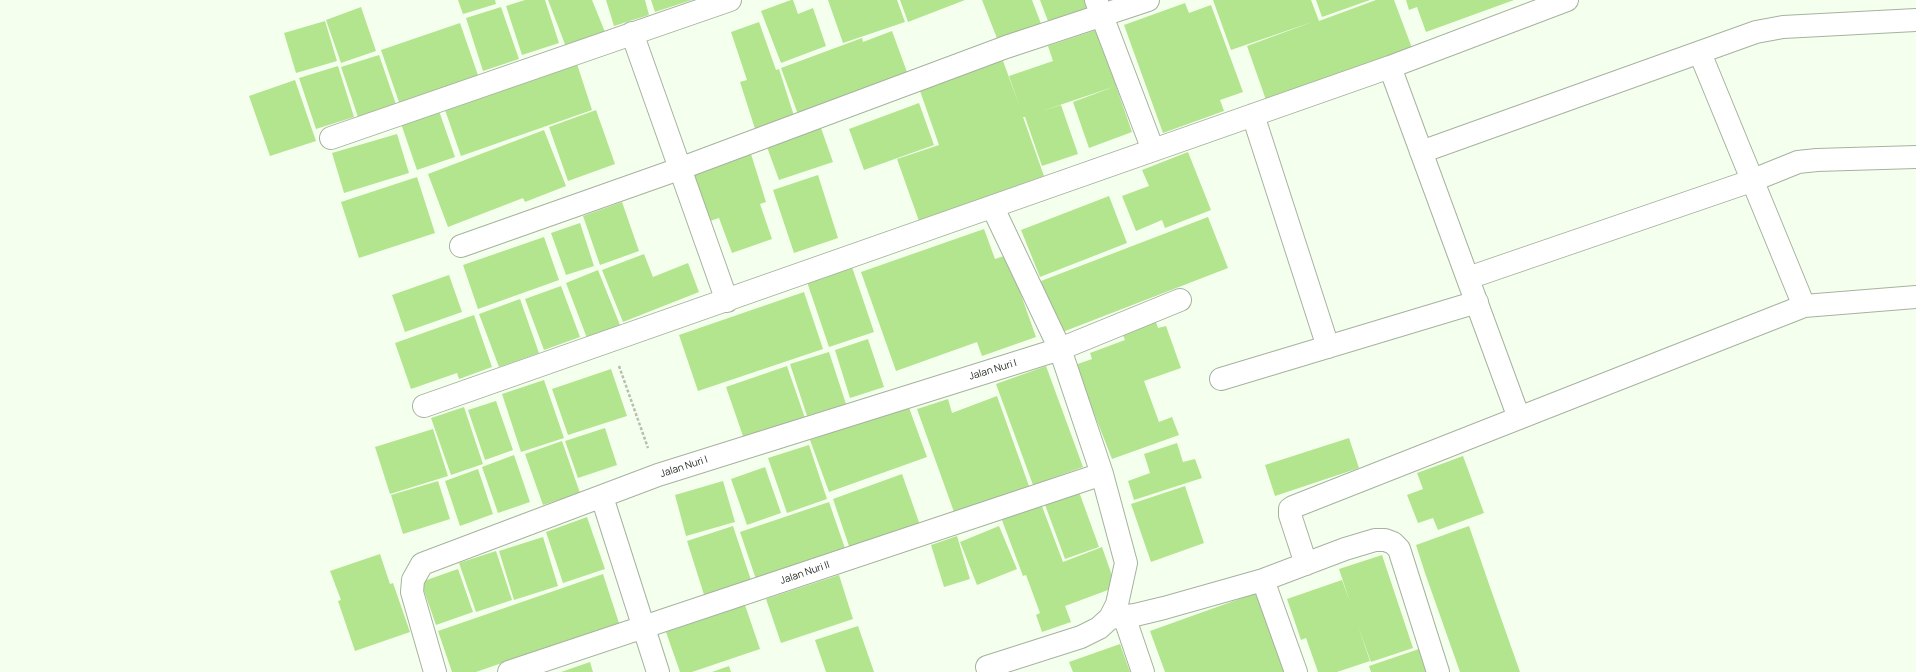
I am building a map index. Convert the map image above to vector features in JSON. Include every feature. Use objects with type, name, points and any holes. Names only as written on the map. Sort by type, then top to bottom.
[{"type":"street","points":[[331,138],[729,0]]},
{"type":"street","points":[[461,246],[679,169],[1006,47],[1099,8],[1148,0]]},
{"type":"street","points":[[424,406],[610,340],[727,301],[993,208],[1390,67],[1567,0]]},
{"type":"street","points":[[1099,8],[1153,150]]},
{"type":"street","points":[[1422,152],[1756,32],[1783,27],[1916,20]]},
{"type":"street","points":[[632,33],[727,301]]},
{"type":"street","points":[[1700,53],[1751,181],[1804,306]]},
{"type":"street","points":[[1390,67],[1519,418]]},
{"type":"street","points":[[1253,115],[1328,347]]},
{"type":"street","points":[[1468,278],[1751,181],[1798,162],[1811,160],[1916,157]]},
{"type":"street","points":[[993,208],[1060,349],[1102,474],[1126,563],[1117,604],[1117,617],[1143,672]]},
{"type":"street","points":[[1306,564],[1290,515],[1290,509],[1293,507],[1804,306],[1916,297]]},
{"type":"street","name":"Jalan Nuri I","points":[[435,672],[412,592],[413,580],[422,564],[658,475],[1060,349],[1180,300]]},
{"type":"street","points":[[1221,379],[1477,302]]},
{"type":"street","name":"Jalan Nuri II","points":[[509,672],[1102,474]]},
{"type":"street","points":[[602,497],[658,672]]},
{"type":"street","points":[[982,670],[1081,637],[1117,617],[1164,608],[1263,580],[1375,540],[1385,540],[1393,543],[1399,549],[1409,575],[1438,672]]},
{"type":"street","points":[[1263,580],[1296,672]]},
{"type":"path","points":[[610,340],[658,475]]},
{"type":"building","points":[[458,0],[495,0],[496,4],[463,14]]},
{"type":"building","points":[[525,0],[545,0],[559,43],[522,55],[506,6]]},
{"type":"building","points":[[548,0],[592,0],[605,32],[566,47]]},
{"type":"building","points":[[606,0],[645,0],[649,15],[614,26]]},
{"type":"building","points":[[651,0],[692,0],[655,12]]},
{"type":"building","points":[[793,0],[798,14],[813,8],[826,46],[781,63],[761,11]]},
{"type":"building","points":[[828,0],[897,0],[905,22],[843,43]]},
{"type":"building","points":[[900,0],[965,0],[908,22]]},
{"type":"building","points":[[982,0],[1032,0],[1043,29],[1000,46]]},
{"type":"building","points":[[1040,0],[1092,0],[1097,12],[1051,29]]},
{"type":"building","points":[[1213,0],[1311,0],[1319,21],[1376,0],[1394,0],[1412,48],[1266,100],[1247,46],[1315,21],[1231,50]]},
{"type":"building","points":[[1316,0],[1370,0],[1322,17]]},
{"type":"building","points":[[1406,0],[1514,0],[1426,32],[1417,7],[1409,10]]},
{"type":"building","points":[[1185,3],[1189,13],[1211,5],[1243,92],[1220,100],[1224,111],[1163,133],[1124,25]]},
{"type":"building","points":[[361,7],[376,51],[341,63],[326,20]]},
{"type":"building","points":[[501,7],[519,59],[483,71],[466,18]]},
{"type":"building","points":[[325,21],[337,61],[296,73],[284,33]]},
{"type":"building","points":[[759,22],[776,70],[779,69],[796,122],[757,135],[740,82],[747,80],[731,32]]},
{"type":"building","points":[[460,23],[480,81],[401,108],[381,50]]},
{"type":"building","points":[[1099,29],[1119,85],[1042,111],[1061,105],[1078,154],[1042,166],[1025,117],[1023,117],[1044,176],[919,221],[897,159],[939,145],[919,88],[1002,58],[1020,108],[1009,76],[1053,61],[1048,46]]},
{"type":"building","points":[[892,31],[907,72],[878,83],[881,91],[800,120],[781,68],[862,38],[863,42]]},
{"type":"building","points":[[379,55],[398,110],[360,123],[341,67]]},
{"type":"building","points":[[577,64],[592,110],[461,156],[445,110]]},
{"type":"building","points":[[338,66],[354,117],[316,129],[299,78]]},
{"type":"building","points":[[295,80],[316,141],[270,156],[249,96]]},
{"type":"building","points":[[1116,86],[1132,132],[1089,148],[1073,102]]},
{"type":"building","points":[[919,103],[934,145],[864,170],[849,129]]},
{"type":"building","points":[[437,105],[455,157],[417,170],[399,118]]},
{"type":"building","points":[[596,110],[615,164],[568,181],[549,127]]},
{"type":"building","points":[[821,128],[833,162],[779,180],[767,147]]},
{"type":"building","points":[[544,130],[566,186],[525,202],[523,198],[448,227],[428,174]]},
{"type":"building","points":[[397,134],[409,173],[344,193],[332,153]]},
{"type":"building","points":[[1188,152],[1211,210],[1165,228],[1162,220],[1136,231],[1122,196],[1149,186],[1142,170]]},
{"type":"building","points":[[751,154],[766,202],[760,204],[772,239],[732,253],[719,218],[710,221],[694,174]]},
{"type":"building","points":[[818,175],[838,238],[794,253],[773,190]]},
{"type":"building","points":[[417,177],[435,233],[359,258],[341,202]]},
{"type":"building","points":[[1109,196],[1127,243],[1040,277],[1021,230]]},
{"type":"building","points":[[622,202],[639,251],[600,265],[583,216]]},
{"type":"building","points":[[1208,217],[1228,268],[1060,333],[1041,281]]},
{"type":"building","points":[[580,223],[594,266],[566,275],[551,233]]},
{"type":"building","points":[[984,229],[995,259],[1007,255],[1036,337],[982,356],[977,342],[896,371],[861,272]]},
{"type":"building","points":[[544,237],[559,280],[478,309],[463,265]]},
{"type":"building","points":[[644,254],[653,277],[688,263],[699,292],[623,322],[602,270]]},
{"type":"building","points":[[852,267],[874,332],[829,347],[807,282]]},
{"type":"building","points":[[598,270],[620,325],[587,338],[566,283]]},
{"type":"building","points":[[449,275],[462,312],[405,332],[392,295]]},
{"type":"building","points":[[561,286],[580,337],[544,350],[525,299]]},
{"type":"building","points":[[804,292],[823,349],[698,391],[679,335]]},
{"type":"building","points":[[520,299],[539,353],[499,367],[479,314]]},
{"type":"building","points":[[474,315],[492,367],[459,379],[457,373],[411,389],[395,343]]},
{"type":"building","points":[[1155,319],[1158,328],[1166,326],[1181,368],[1144,381],[1159,422],[1172,417],[1179,435],[1112,459],[1075,365],[1092,359],[1090,353],[1125,340],[1121,331]]},
{"type":"building","points":[[868,339],[884,387],[850,398],[835,350]]},
{"type":"building","points":[[829,352],[846,404],[807,416],[790,364]]},
{"type":"building","points":[[787,366],[805,418],[744,439],[726,387]]},
{"type":"building","points":[[1046,366],[1083,467],[1033,485],[996,384]]},
{"type":"building","points":[[611,369],[627,416],[568,435],[552,389]]},
{"type":"building","points":[[544,380],[564,438],[521,452],[502,394]]},
{"type":"building","points":[[997,396],[1029,486],[954,512],[917,409],[948,399],[952,413]]},
{"type":"building","points":[[496,401],[513,450],[485,460],[468,410]]},
{"type":"building","points":[[908,405],[927,457],[829,492],[810,440]]},
{"type":"building","points":[[464,407],[483,464],[451,475],[431,418]]},
{"type":"building","points":[[605,428],[617,465],[578,478],[565,441]]},
{"type":"building","points":[[433,429],[448,476],[390,494],[375,447]]},
{"type":"building","points":[[1349,438],[1359,468],[1275,496],[1265,465]]},
{"type":"building","points":[[562,441],[580,493],[543,505],[525,454]]},
{"type":"building","points":[[1177,443],[1183,462],[1195,459],[1202,478],[1134,500],[1128,481],[1150,473],[1144,454]]},
{"type":"building","points":[[809,445],[827,499],[787,513],[768,458]]},
{"type":"building","points":[[514,455],[530,502],[498,513],[482,467]]},
{"type":"building","points":[[1463,456],[1484,513],[1438,530],[1433,518],[1418,523],[1407,495],[1423,489],[1417,473]]},
{"type":"building","points":[[765,467],[781,513],[747,525],[731,479]]},
{"type":"building","points":[[478,469],[493,514],[460,526],[445,481]]},
{"type":"building","points":[[902,474],[920,525],[850,549],[833,499]]},
{"type":"building","points":[[438,481],[450,519],[403,534],[391,495]]},
{"type":"building","points":[[723,481],[735,522],[686,536],[675,495]]},
{"type":"building","points":[[1185,486],[1204,543],[1151,562],[1131,504]]},
{"type":"building","points":[[1078,489],[1099,547],[1065,559],[1044,502]]},
{"type":"building","points":[[1040,501],[1063,562],[1102,547],[1116,587],[1065,606],[1071,622],[1042,632],[1036,615],[1040,613],[1026,575],[1023,576],[1000,515]]},
{"type":"building","points":[[829,502],[848,557],[759,588],[740,532]]},
{"type":"building","points":[[587,517],[605,569],[563,583],[546,532]]},
{"type":"building","points":[[733,526],[753,586],[706,601],[687,541]]},
{"type":"building","points":[[999,526],[1017,569],[977,585],[960,542]]},
{"type":"building","points":[[1469,526],[1520,672],[1460,672],[1425,573],[1416,545]]},
{"type":"building","points":[[957,536],[970,579],[944,587],[931,545]]},
{"type":"building","points":[[543,537],[558,586],[514,600],[499,551]]},
{"type":"building","points":[[496,551],[512,600],[476,612],[459,563]]},
{"type":"building","points":[[380,554],[390,584],[393,583],[410,632],[355,651],[338,601],[341,600],[330,571]]},
{"type":"building","points":[[1382,555],[1413,648],[1371,662],[1358,626],[1370,661],[1337,672],[1318,672],[1306,638],[1301,640],[1287,599],[1342,580],[1350,602],[1339,569]]},
{"type":"building","points":[[458,569],[473,612],[436,625],[421,582]]},
{"type":"building","points":[[603,574],[620,626],[572,642],[571,639],[476,672],[452,672],[438,631]]},
{"type":"building","points":[[839,575],[853,619],[781,643],[766,599]]},
{"type":"building","points":[[1256,593],[1285,672],[1165,672],[1150,631]]},
{"type":"building","points":[[745,605],[760,649],[692,672],[680,672],[666,632]]},
{"type":"building","points":[[858,626],[874,672],[826,672],[815,640]]},
{"type":"building","points":[[1120,644],[1130,672],[1073,672],[1069,662]]},
{"type":"building","points":[[1419,649],[1426,672],[1371,672],[1369,666]]},
{"type":"building","points":[[590,662],[593,672],[561,672]]},
{"type":"building","points":[[729,666],[731,672],[712,672]]}]
